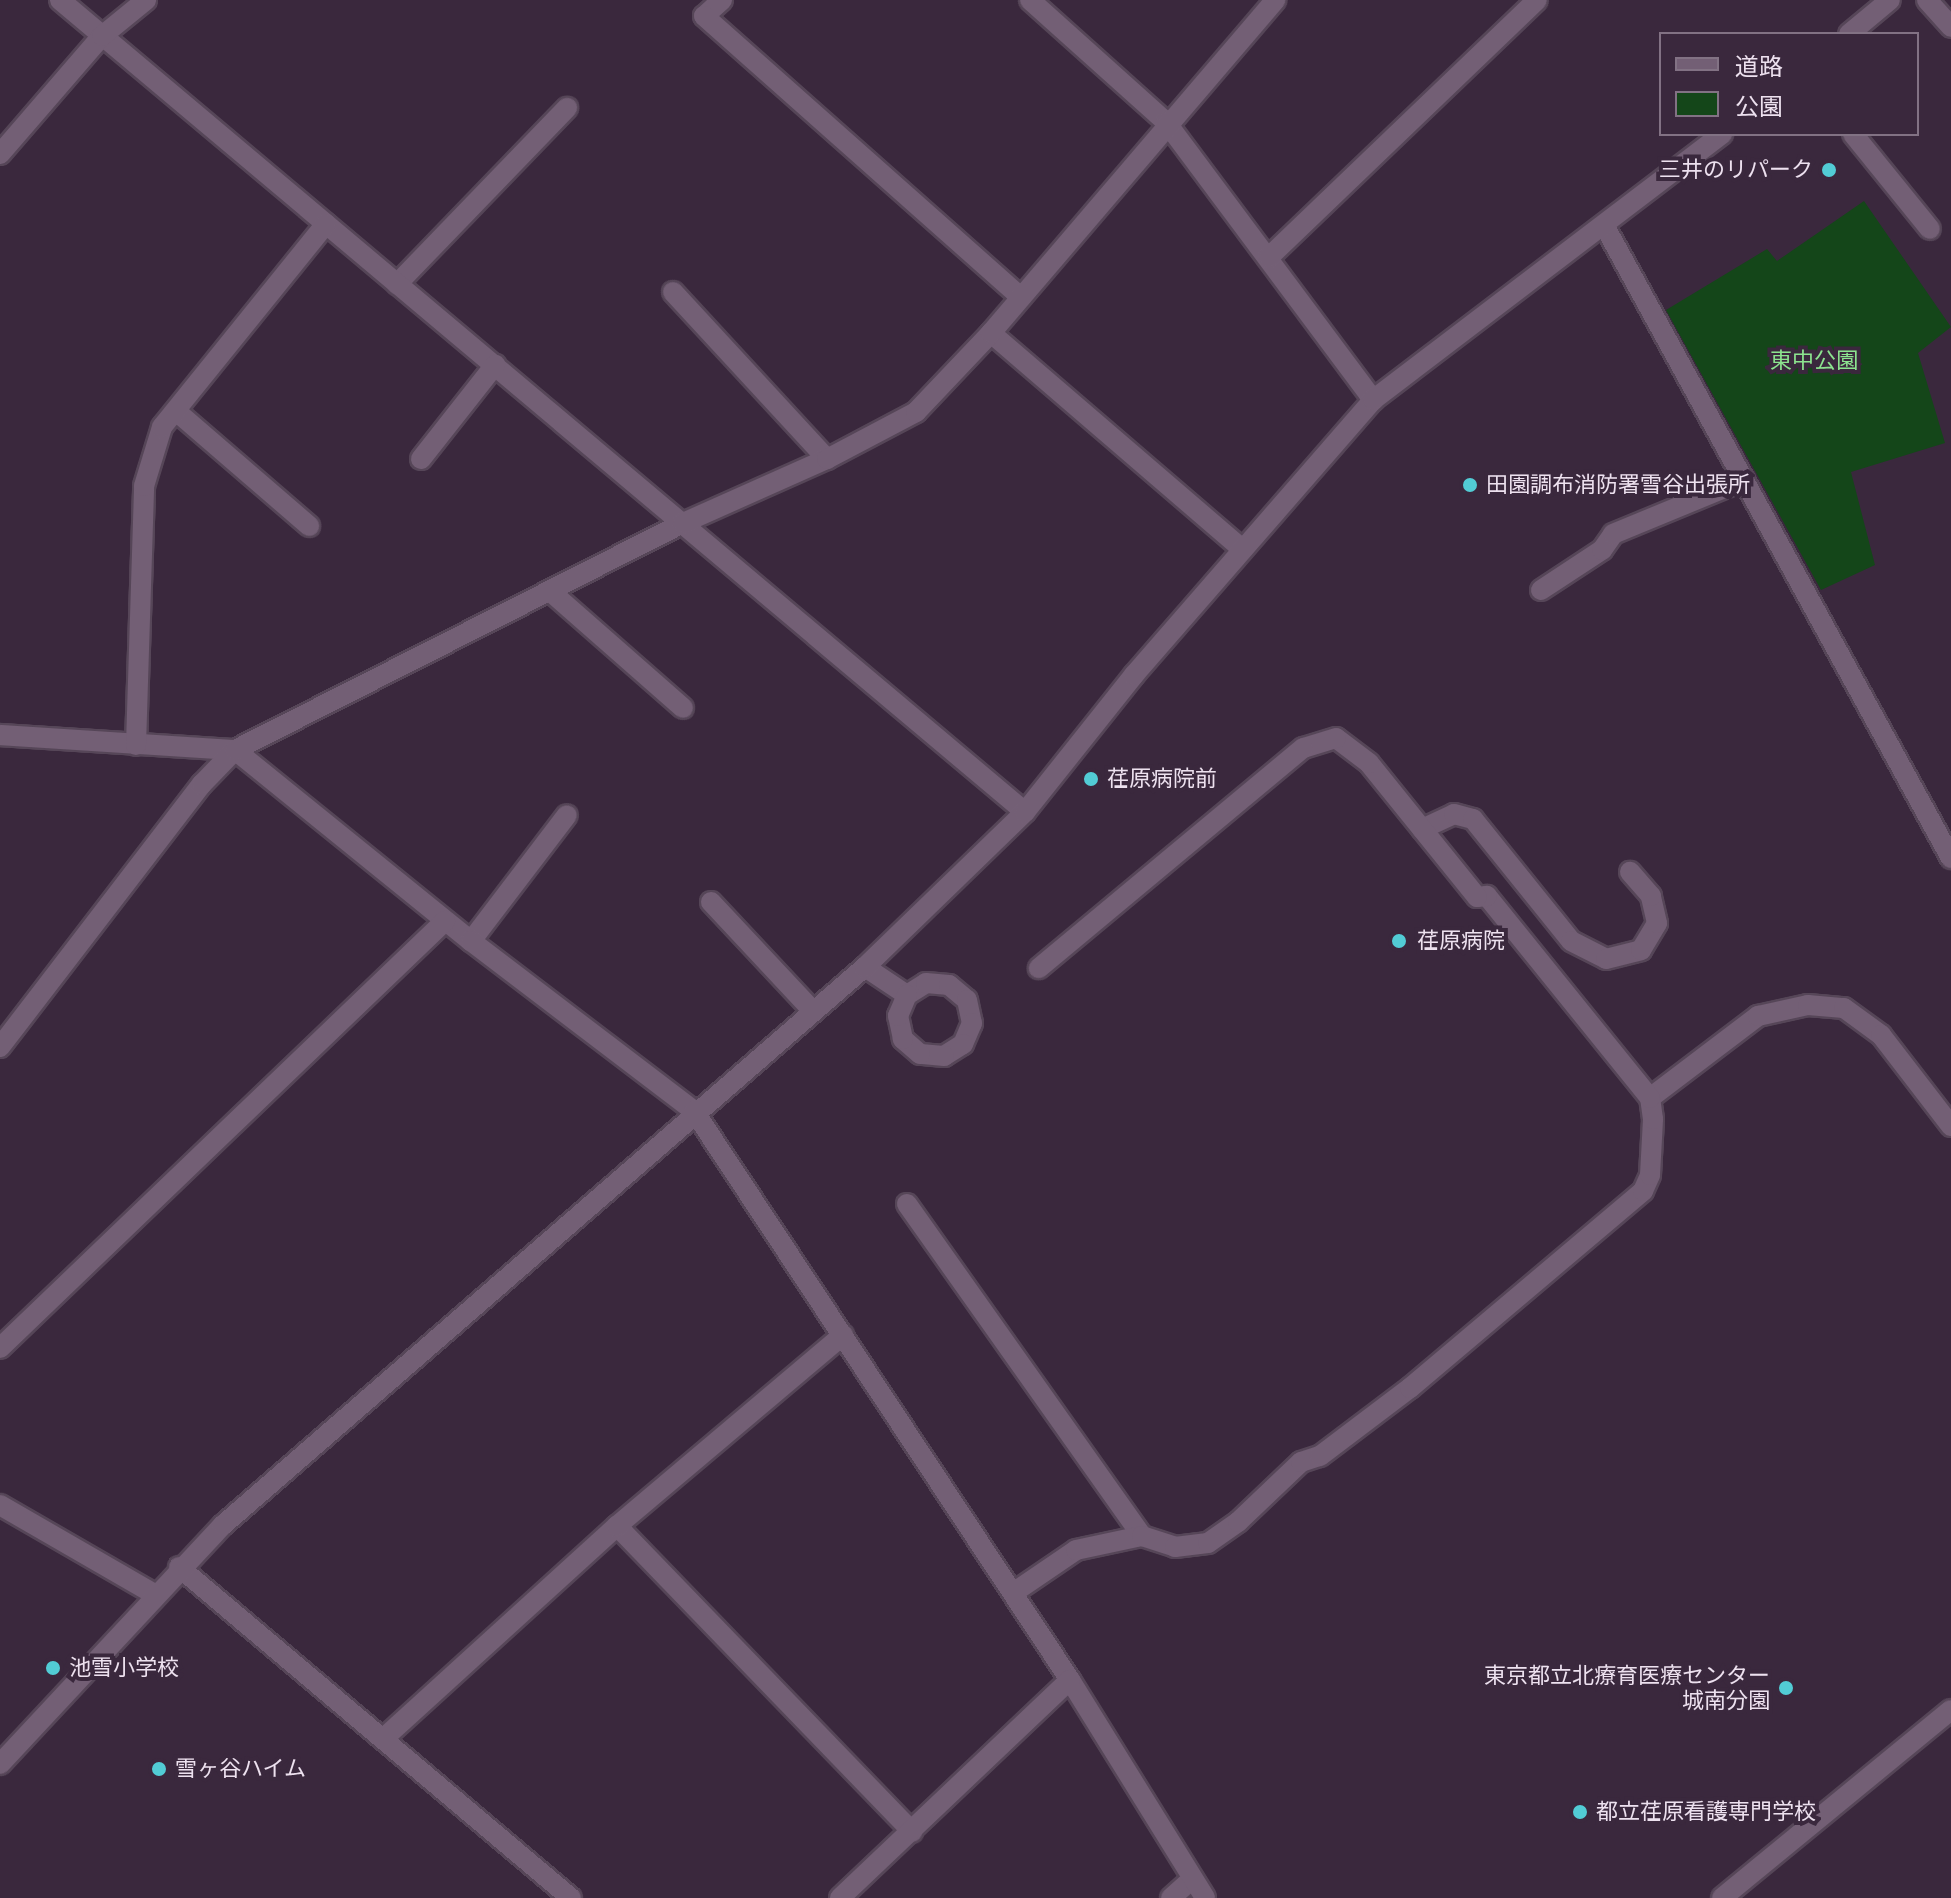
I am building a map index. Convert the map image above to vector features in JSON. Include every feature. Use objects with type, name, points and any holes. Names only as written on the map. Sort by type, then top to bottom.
[{"type":"street","points":[[60,0],[1025,812]]},
{"type":"street","points":[[0,154],[102,36],[146,0]]},
{"type":"street","points":[[722,0],[704,16],[1020,297]]},
{"type":"street","points":[[1030,0],[1166,122],[1373,400]]},
{"type":"street","points":[[0,1047],[202,784],[235,750],[683,523],[827,459],[916,412],[991,333],[1166,122],[1275,0]]},
{"type":"street","points":[[1269,257],[1537,0]]},
{"type":"street","points":[[1851,32],[1890,0]]},
{"type":"street","points":[[1927,0],[1951,27]]},
{"type":"street","points":[[397,284],[567,108]]},
{"type":"street","points":[[0,1764],[179,1567],[694,1111],[865,967],[1025,812],[1242,549],[1373,400],[1719,136]]},
{"type":"street","points":[[1855,136],[1930,229]]},
{"type":"street","points":[[136,745],[144,486],[162,427],[326,224]]},
{"type":"street","points":[[1604,225],[1948,844]]},
{"type":"street","points":[[673,292],[827,459]]},
{"type":"street","points":[[991,333],[1242,549]]},
{"type":"street","points":[[421,459],[495,365]]},
{"type":"street","points":[[176,411],[309,526]]},
{"type":"street","points":[[1541,590],[1602,550],[1613,534],[1744,480]]},
{"type":"street","points":[[550,591],[683,708]]},
{"type":"street","points":[[0,735],[235,750],[445,921],[694,1111],[1070,1680],[1205,1898]]},
{"type":"street","points":[[1013,1593],[1076,1550],[1142,1536],[1175,1547],[1208,1543],[1301,1462],[1320,1456],[1410,1388],[1643,1191],[1650,1175],[1650,1098],[1487,896],[1477,897],[1349,745],[1336,738],[1320,739],[1039,968]]},
{"type":"street","points":[[1422,829],[1454,814],[1473,819],[1571,941],[1606,959],[1641,950],[1657,923],[1651,896],[1630,872]]},
{"type":"street","points":[[471,941],[567,815]]},
{"type":"street","points":[[711,902],[813,1011]]},
{"type":"street","points":[[0,1348],[445,921]]},
{"type":"street","points":[[865,967],[907,995]]},
{"type":"street","points":[[1650,1098],[1758,1016],[1808,1005],[1844,1008],[1881,1035],[1951,1126]]},
{"type":"street","points":[[907,1204],[1142,1536]]},
{"type":"street","points":[[384,1738],[617,1526],[843,1335]]},
{"type":"street","points":[[0,1505],[154,1594]]},
{"type":"street","points":[[617,1526],[912,1832]]},
{"type":"street","points":[[179,1567],[571,1898]]},
{"type":"street","points":[[840,1898],[1070,1680]]},
{"type":"street","points":[[1722,1898],[1951,1710]]},
{"type":"street","points":[[1171,1898],[1192,1879]]},
{"type":"green space","name":"東中公園","points":[[1864,201],[1951,327],[1918,353],[1945,443],[1851,472],[1875,565],[1821,590],[1666,310],[1767,249],[1777,261]]},
{"type":"place","name":"三井のリパーク","points":[[1829,170]]},
{"type":"place","name":"田園調布消防署雪谷出張所","points":[[1470,485]]},
{"type":"place","name":"荏原病院前","points":[[1091,779]]},
{"type":"place","name":"荏原病院","points":[[1399,941]]},
{"type":"place","name":"池雪小学校","points":[[53,1668]]},
{"type":"place","name":"東京都立北療育医療センター 城南分園","points":[[1786,1688]]},
{"type":"place","name":"雪ヶ谷ハイム","points":[[159,1769]]},
{"type":"place","name":"都立荏原看護専門学校","points":[[1580,1812]]}]
